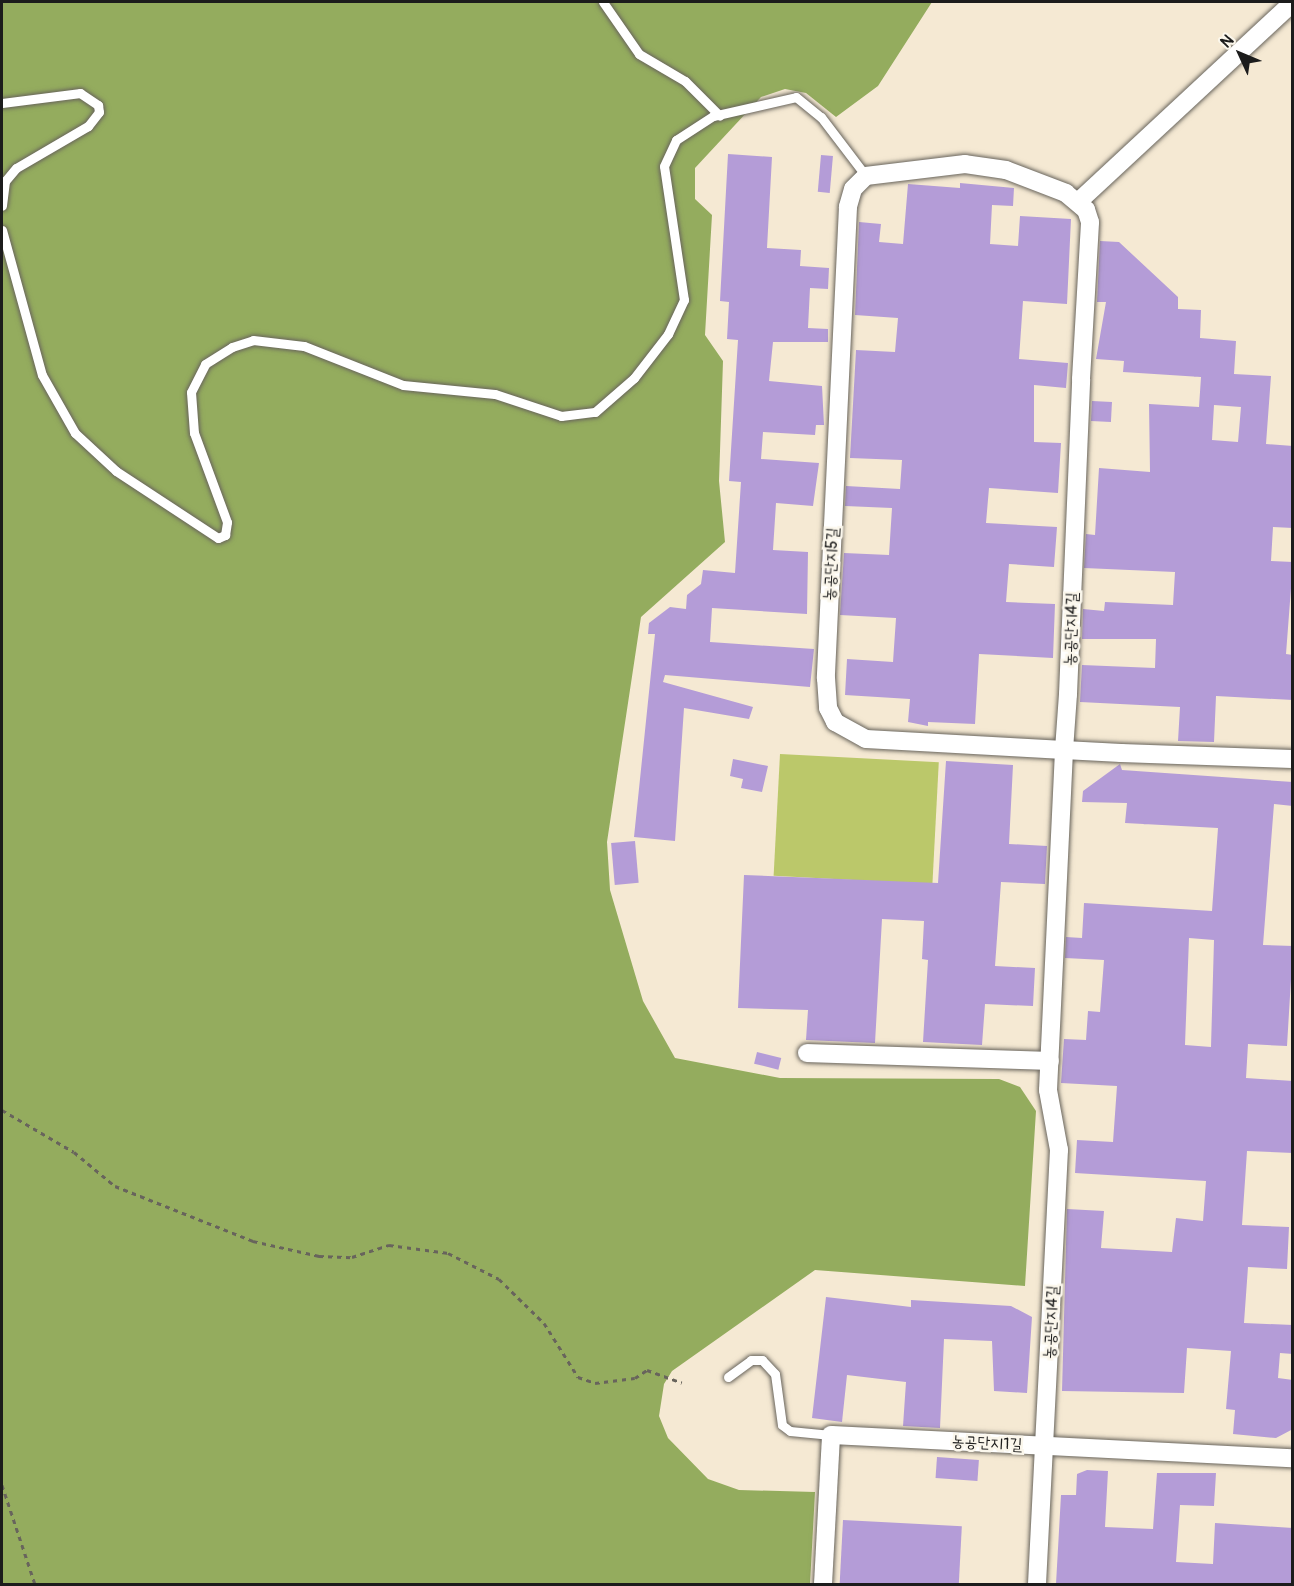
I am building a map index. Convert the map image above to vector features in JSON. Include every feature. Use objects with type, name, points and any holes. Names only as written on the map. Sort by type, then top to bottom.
[{"type":"street","points":[[866,176],[943,165],[987,166],[1041,181],[1078,202],[1293,3]]},
{"type":"street","name":"농공단지5길","points":[[866,176],[853,189],[848,207],[828,708],[840,727],[866,739],[1293,759]]},
{"type":"street","name":"농공단지4길","points":[[1037,1584],[1059,1150],[1048,1090],[1090,222],[1078,202]]},
{"type":"street","points":[[807,1053],[1050,1061]]},
{"type":"street","points":[[823,1584],[831,1435]]},
{"type":"street","name":"농공단지1길","points":[[831,1435],[1293,1458]]},
{"type":"lane","points":[[603,2],[639,54],[685,81],[720,116]]},
{"type":"lane","points":[[2,103],[80,93],[99,112],[88,126],[16,168],[6,181],[2,206]]},
{"type":"lane","points":[[2,230],[42,375],[75,433],[116,471],[212,537],[222,538],[227,522],[194,433],[191,392],[205,364],[241,342],[322,350],[403,385],[495,394],[561,416],[580,416],[608,405],[668,334],[684,300],[665,157],[683,134],[720,116],[796,97],[821,117],[866,176]]},
{"type":"lane","points":[[728,1377],[751,1360],[762,1360],[775,1374],[782,1425],[790,1431],[831,1435]]},
{"type":"path","points":[[2,1110],[74,1152],[115,1186],[253,1241],[319,1256],[352,1257],[389,1245],[448,1254],[499,1279],[544,1323],[578,1377],[596,1383],[635,1378],[647,1370],[682,1383]]},
{"type":"path","points":[[2,1485],[35,1584]]},
{"type":"green space","points":[[2,2],[932,2],[878,86],[836,117],[806,93],[785,89],[761,97],[695,168],[695,199],[712,215],[705,335],[723,361],[719,481],[725,542],[641,617],[607,842],[610,890],[643,1001],[675,1058],[780,1078],[999,1079],[1020,1087],[1036,1111],[1025,1286],[815,1270],[672,1371],[664,1384],[659,1416],[668,1438],[708,1479],[739,1490],[815,1492],[810,1584],[2,1584]]},
{"type":"green space","points":[[780,754],[939,762],[932,884],[774,876]]},
{"type":"building","points":[[728,154],[772,157],[767,248],[801,250],[800,266],[829,268],[828,289],[810,288],[808,328],[828,329],[828,342],[773,342],[769,381],[822,386],[824,425],[816,425],[815,435],[763,432],[761,459],[819,463],[813,506],[776,503],[773,550],[808,552],[807,614],[712,608],[710,642],[814,649],[810,687],[665,675],[663,682],[753,707],[749,719],[684,708],[675,841],[634,837],[655,634],[648,634],[649,623],[670,607],[686,609],[687,595],[701,584],[703,570],[735,573],[741,482],[729,481],[738,340],[727,339],[729,302],[720,301]]},
{"type":"building","points":[[821,155],[833,156],[830,193],[818,192]]},
{"type":"building","points":[[960,183],[1014,188],[1013,206],[992,205],[990,244],[1018,246],[1020,216],[1071,219],[1067,304],[1023,301],[1019,359],[1068,363],[1066,388],[1034,385],[1034,442],[1061,443],[1058,493],[989,488],[986,523],[1057,527],[1054,567],[1009,564],[1006,602],[1055,604],[1053,658],[979,654],[975,724],[928,722],[928,726],[908,722],[910,699],[845,695],[847,659],[893,662],[896,618],[840,615],[844,553],[889,555],[892,508],[845,506],[846,486],[900,489],[902,460],[850,458],[856,350],[895,352],[898,318],[855,315],[859,222],[881,224],[879,242],[903,244],[908,184],[960,188]]},
{"type":"building","points":[[1100,241],[1119,242],[1178,297],[1178,309],[1201,310],[1200,338],[1236,341],[1234,374],[1271,376],[1266,444],[1293,446],[1293,528],[1273,527],[1271,561],[1293,562],[1286,654],[1293,655],[1293,700],[1216,696],[1214,742],[1178,741],[1180,707],[1080,702],[1082,665],[1155,668],[1156,639],[1082,639],[1083,609],[1104,611],[1105,602],[1173,605],[1175,572],[1084,568],[1086,534],[1095,535],[1099,468],[1150,472],[1149,404],[1199,407],[1201,377],[1123,372],[1124,361],[1096,359],[1106,302],[1097,302]],"holes":[[[1214,405],[1241,407],[1238,442],[1212,440]]]},
{"type":"building","points":[[1092,401],[1112,402],[1111,422],[1091,421]]},
{"type":"building","points":[[733,759],[768,766],[762,792],[741,788],[743,779],[730,776]]},
{"type":"building","points":[[946,761],[1013,765],[1009,844],[1047,846],[1045,884],[1001,882],[995,966],[1035,968],[1033,1006],[985,1004],[982,1045],[923,1042],[928,960],[922,959],[924,921],[882,919],[875,1043],[806,1040],[808,1010],[738,1008],[744,875],[938,883]]},
{"type":"building","points":[[1120,764],[1122,770],[1293,782],[1293,806],[1274,804],[1263,945],[1293,946],[1287,1046],[1248,1044],[1246,1078],[1293,1081],[1293,1153],[1247,1151],[1242,1225],[1289,1227],[1287,1269],[1248,1267],[1244,1323],[1293,1325],[1293,1354],[1280,1353],[1278,1378],[1293,1380],[1293,1429],[1276,1438],[1233,1434],[1235,1410],[1226,1409],[1231,1351],[1187,1348],[1184,1393],[1062,1391],[1067,1209],[1104,1211],[1101,1248],[1172,1252],[1176,1218],[1203,1221],[1206,1181],[1075,1173],[1077,1140],[1113,1142],[1117,1086],[1061,1083],[1064,1039],[1086,1040],[1088,1011],[1100,1012],[1104,960],[1065,958],[1066,937],[1082,938],[1084,903],[1212,911],[1218,828],[1125,823],[1127,803],[1082,802],[1083,791]],"holes":[[[1189,938],[1214,940],[1211,1047],[1185,1045]]]},
{"type":"building","points":[[635,841],[639,883],[615,885],[611,843]]},
{"type":"building","points":[[757,1052],[781,1058],[778,1070],[754,1064]]},
{"type":"building","points":[[826,1297],[911,1307],[911,1300],[1011,1306],[1032,1317],[1027,1393],[994,1391],[992,1341],[944,1339],[940,1428],[903,1426],[906,1382],[847,1375],[842,1422],[812,1418]]},
{"type":"building","points":[[937,1457],[979,1460],[977,1481],[936,1478]]},
{"type":"building","points":[[1087,1470],[1108,1471],[1105,1527],[1153,1529],[1157,1473],[1216,1473],[1214,1506],[1180,1505],[1176,1562],[1213,1564],[1215,1523],[1293,1528],[1293,1584],[1056,1584],[1061,1495],[1076,1495],[1077,1474]]},
{"type":"building","points":[[843,1520],[962,1526],[959,1584],[840,1584]]}]
